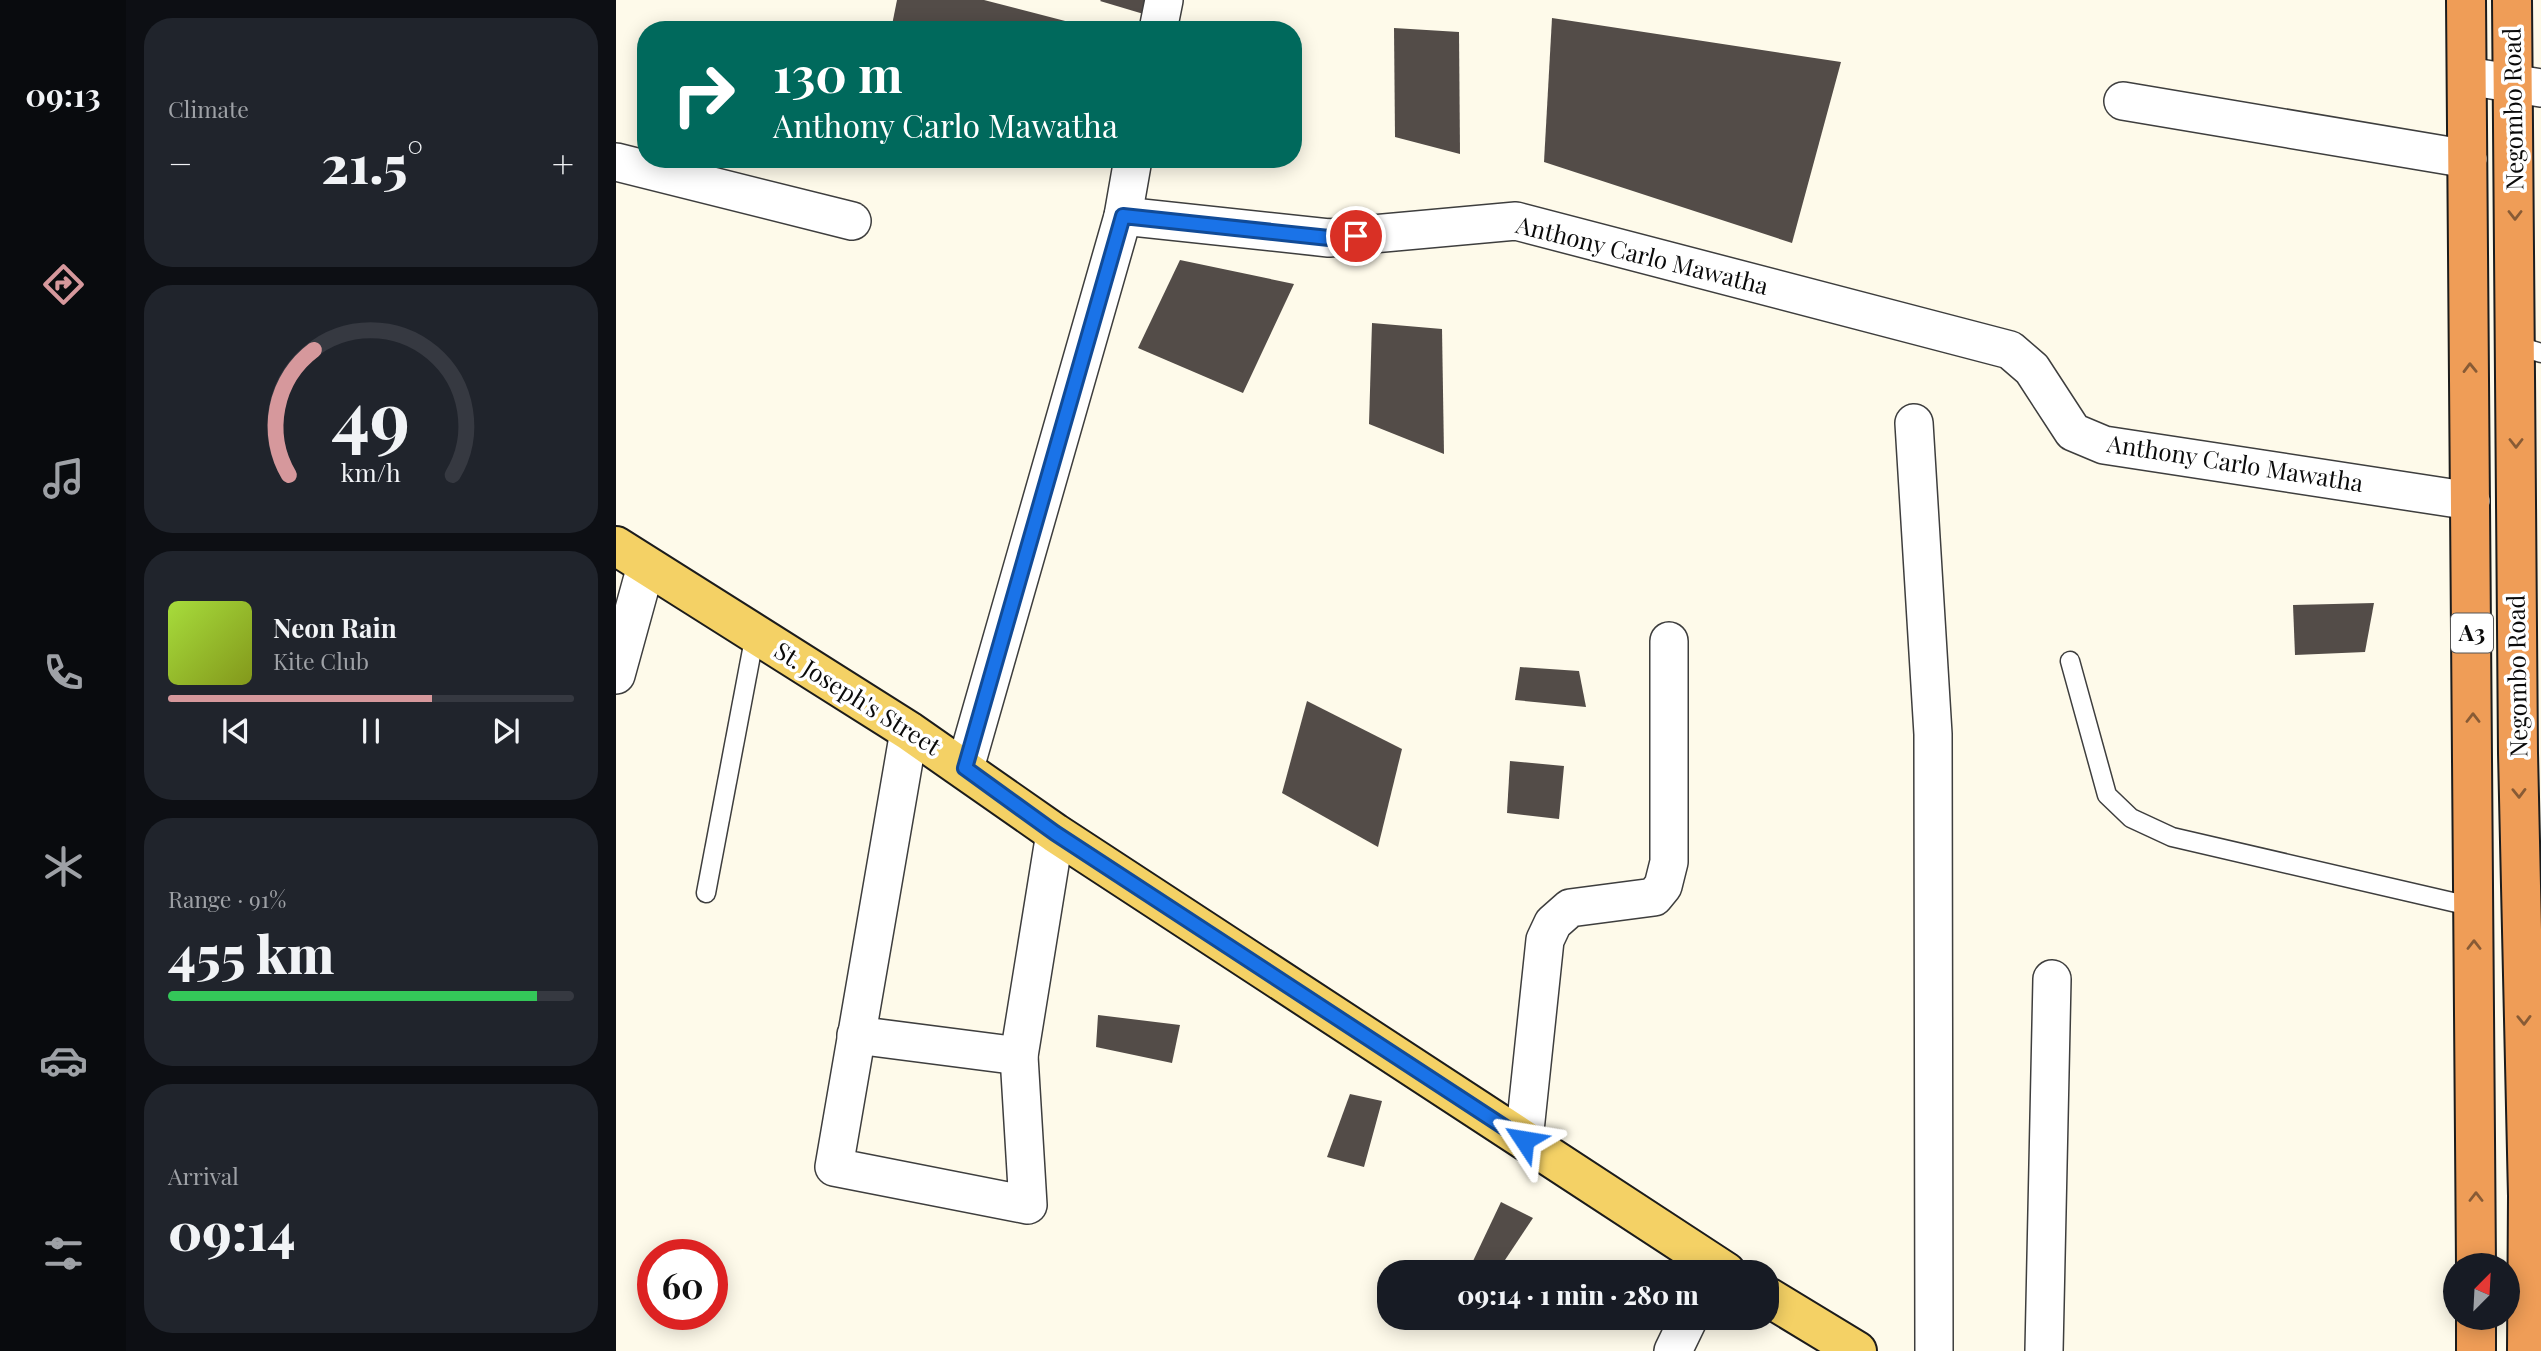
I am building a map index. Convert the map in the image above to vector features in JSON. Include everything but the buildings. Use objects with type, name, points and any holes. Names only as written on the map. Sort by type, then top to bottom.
[{"type":"highway","name":"Negombo Road","points":[[2466,0],[2476,1253]]},
{"type":"highway","name":"Negombo Road","points":[[2512,0],[2527,86],[2534,1196],[2527,1351]]},
{"type":"highway","points":[[2476,1330],[2476,1351]]},
{"type":"main road","name":"St. Joseph's Street","points":[[631,556],[965,768],[1055,833],[1702,1260]]},
{"type":"main road","points":[[1779,1304],[1857,1351]]},
{"type":"street","points":[[1160,21],[1164,0]]},
{"type":"street","points":[[2467,76],[2527,86]]},
{"type":"street","points":[[2123,101],[2468,159]]},
{"type":"street","points":[[616,162],[637,167]]},
{"type":"street","points":[[640,168],[852,221]]},
{"type":"street","points":[[965,768],[1123,216],[1131,168]]},
{"type":"street","name":"Anthony Carlo Mawatha","points":[[1123,216],[1329,238],[1516,221],[2010,350],[2032,369],[2073,432],[2104,445],[2471,501]]},
{"type":"street","points":[[1914,423],[1933,734],[1934,1351]]},
{"type":"street","points":[[616,675],[631,556]]},
{"type":"street","points":[[1524,1140],[1545,940],[1553,923],[1570,908],[1654,897],[1663,886],[1669,862],[1669,641]]},
{"type":"street","points":[[909,732],[834,1167],[1028,1205],[1019,1056],[1055,833]]},
{"type":"street","points":[[2044,1351],[2052,979]]},
{"type":"street","points":[[856,1035],[1019,1056]]},
{"type":"street","points":[[1672,1351],[1683,1330]]},
{"type":"lane","points":[[706,893],[755,634]]},
{"type":"lane","points":[[2070,661],[2107,795],[2131,818],[2172,837],[2474,907]]},
{"type":"route","points":[[1356,236],[1329,238],[1123,216],[965,768],[1055,833],[1524,1140]]}]
